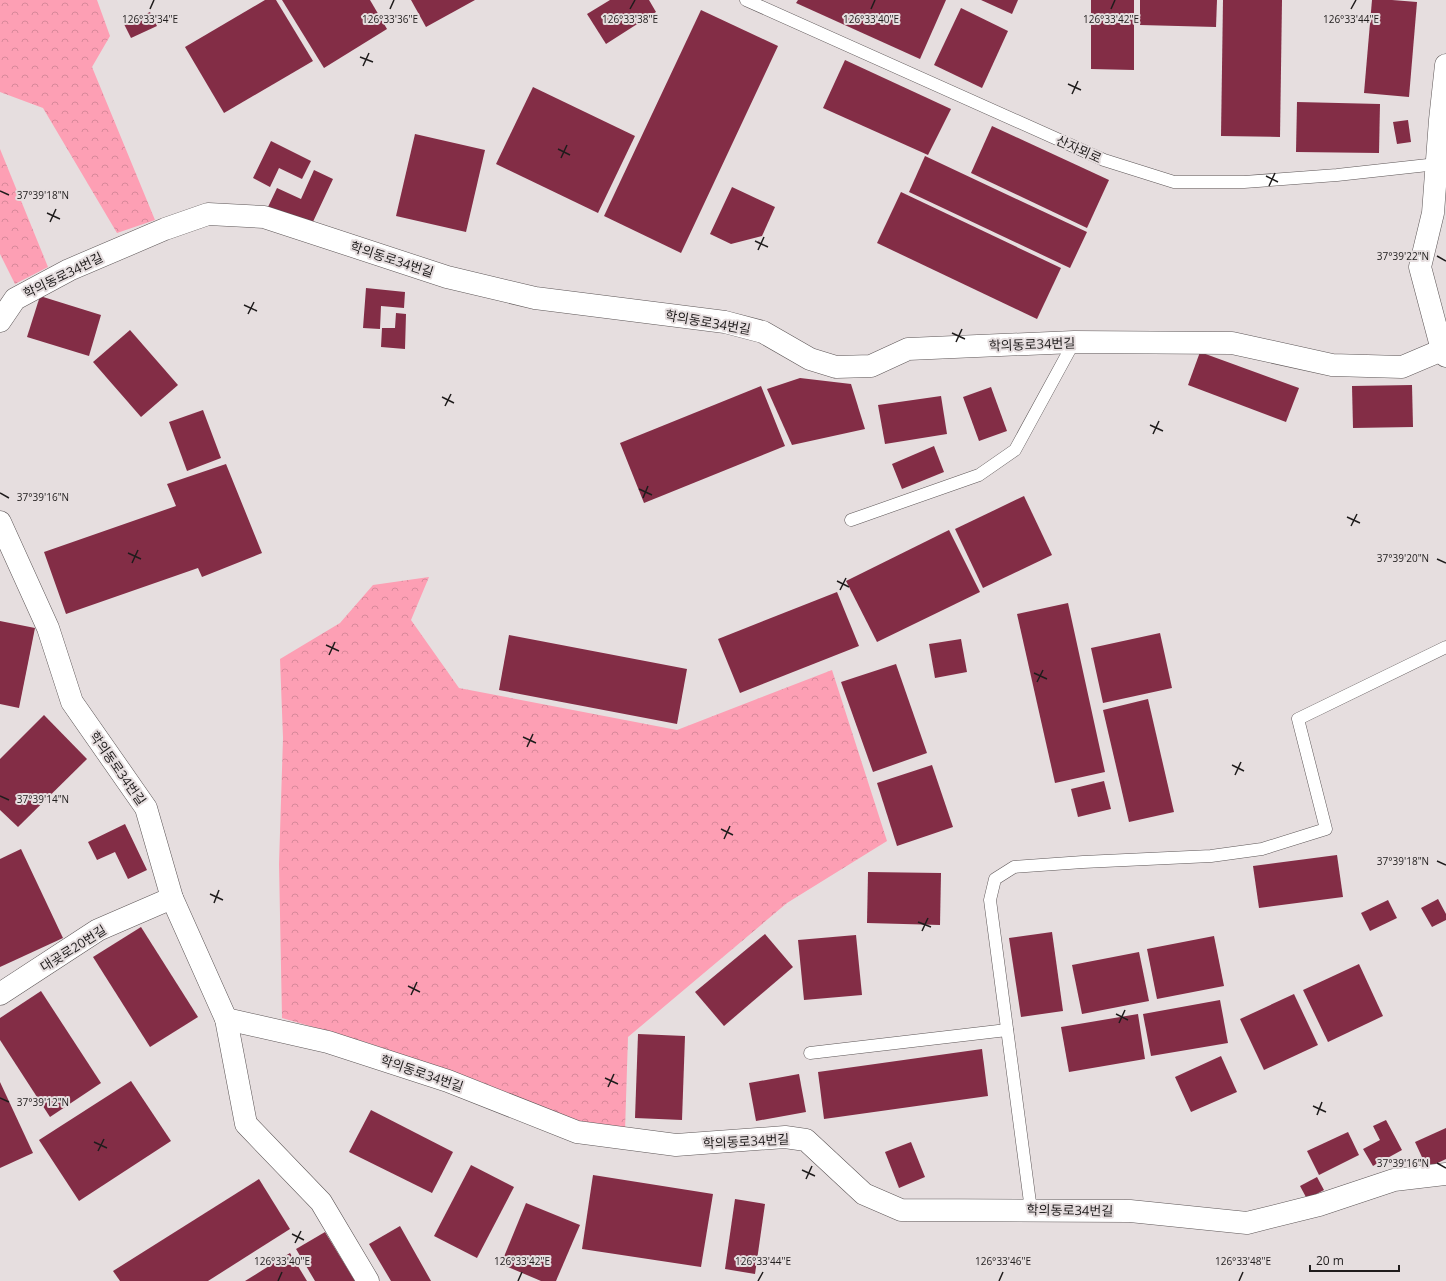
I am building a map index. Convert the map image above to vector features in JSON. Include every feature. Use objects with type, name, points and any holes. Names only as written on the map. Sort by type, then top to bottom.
[{"type":"street","points":[[1444,353],[1420,267],[1434,213],[1446,66]]},
{"type":"street","name":"학의동로34번길","points":[[0,321],[15,299],[69,270],[165,229],[208,214],[264,217],[447,277],[535,298],[725,322],[763,332],[810,358],[836,367],[872,366],[908,349],[1074,342],[1232,343],[1332,365],[1402,366],[1444,353]]},
{"type":"street","name":"학의동로34번길","points":[[0,522],[48,628],[72,702],[146,808],[172,898],[226,1019],[246,1124],[321,1202],[368,1281]]},
{"type":"street","name":"대곶로20번길","points":[[0,994],[98,930],[172,898]]},
{"type":"street","name":"학의동로34번길","points":[[226,1019],[328,1042],[448,1080],[577,1132],[676,1146],[785,1137],[806,1140],[864,1194],[901,1210],[1130,1211],[1247,1223],[1319,1205],[1394,1180],[1446,1174]]},
{"type":"lane","name":"산자뫼로","points":[[746,0],[1104,160],[1174,182],[1244,182],[1337,175],[1437,164]]},
{"type":"lane","points":[[851,520],[979,475],[1015,450],[1074,342]]},
{"type":"lane","points":[[1031,1210],[990,900],[995,879],[1014,867],[1211,856],[1262,849],[1326,829],[1298,719],[1446,647]]},
{"type":"lane","points":[[810,1053],[1007,1030]]},
{"type":"green space","points":[[0,0],[97,0],[110,36],[92,67],[155,220],[117,233],[43,108],[0,92]]},
{"type":"green space","points":[[0,149],[48,267],[15,284],[0,254]]},
{"type":"green space","points":[[429,577],[411,620],[459,688],[677,730],[832,670],[887,841],[787,903],[628,1037],[625,1131],[569,1120],[476,1080],[368,1043],[282,1018],[279,864],[283,738],[280,659],[340,623],[373,585]]},
{"type":"building","points":[[265,0],[276,0],[313,61],[224,113],[185,47]]},
{"type":"building","points":[[282,0],[370,0],[387,29],[324,68]]},
{"type":"building","points":[[411,0],[475,0],[426,27]]},
{"type":"building","points":[[610,0],[649,0],[656,12],[606,44],[587,14]]},
{"type":"building","points":[[798,0],[946,0],[920,59],[796,3]]},
{"type":"building","points":[[981,0],[1018,0],[1012,14]]},
{"type":"building","points":[[1091,0],[1134,0],[1134,70],[1091,69]]},
{"type":"building","points":[[1140,0],[1217,0],[1216,27],[1140,25]]},
{"type":"building","points":[[1223,0],[1282,0],[1280,137],[1221,136]]},
{"type":"building","points":[[1372,0],[1417,2],[1409,97],[1364,93]]},
{"type":"building","points":[[961,8],[1008,31],[982,88],[934,65]]},
{"type":"building","points":[[701,10],[778,46],[681,253],[604,216]]},
{"type":"building","points":[[150,12],[157,26],[131,38],[124,24]]},
{"type":"building","points":[[845,60],[951,109],[928,155],[823,108]]},
{"type":"building","points":[[533,87],[635,136],[598,213],[496,164]]},
{"type":"building","points":[[1297,102],[1380,104],[1379,153],[1296,152]]},
{"type":"building","points":[[1408,120],[1411,142],[1397,144],[1393,122]]},
{"type":"building","points":[[992,126],[1109,180],[1087,228],[971,173]]},
{"type":"building","points":[[415,134],[485,150],[466,232],[396,216]]},
{"type":"building","points":[[271,141],[311,161],[302,179],[279,168],[270,187],[253,178]]},
{"type":"building","points":[[925,156],[1087,232],[1070,268],[909,192]]},
{"type":"building","points":[[314,170],[333,179],[311,226],[268,207],[277,188],[301,199]]},
{"type":"building","points":[[732,187],[775,207],[762,236],[731,244],[710,234]]},
{"type":"building","points":[[901,192],[1061,268],[1037,319],[877,243]]},
{"type":"building","points":[[366,288],[405,292],[404,308],[381,306],[380,329],[363,328]]},
{"type":"building","points":[[40,296],[101,315],[89,356],[27,337]]},
{"type":"building","points":[[396,313],[406,314],[405,349],[381,347],[382,328],[395,328]]},
{"type":"building","points":[[130,330],[178,385],[141,417],[93,362]]},
{"type":"building","points":[[1200,352],[1299,388],[1286,422],[1188,385]]},
{"type":"building","points":[[800,378],[851,384],[865,429],[792,445],[767,389]]},
{"type":"building","points":[[1412,385],[1413,427],[1353,428],[1352,386]]},
{"type":"building","points":[[761,386],[785,446],[644,503],[620,443]]},
{"type":"building","points":[[991,387],[1007,431],[979,441],[963,397]]},
{"type":"building","points":[[941,396],[947,434],[885,444],[878,405]]},
{"type":"building","points":[[203,410],[221,458],[187,471],[169,422]]},
{"type":"building","points":[[934,446],[944,472],[902,489],[892,464]]},
{"type":"building","points":[[226,464],[262,553],[202,577],[198,568],[66,614],[44,552],[176,506],[167,484]]},
{"type":"building","points":[[1024,496],[1052,555],[983,588],[955,529]]},
{"type":"building","points":[[949,530],[980,592],[877,642],[846,581]]},
{"type":"building","points":[[837,592],[859,646],[740,693],[718,639]]},
{"type":"building","points":[[1068,603],[1105,772],[1055,783],[1017,614]]},
{"type":"building","points":[[0,621],[35,628],[19,708],[0,704]]},
{"type":"building","points":[[1160,633],[1172,688],[1103,703],[1091,648]]},
{"type":"building","points":[[509,635],[687,669],[677,724],[499,690]]},
{"type":"building","points":[[961,639],[967,672],[935,678],[929,644]]},
{"type":"building","points":[[896,664],[927,753],[873,772],[841,682]]},
{"type":"building","points":[[1148,699],[1174,812],[1129,822],[1103,710]]},
{"type":"building","points":[[44,715],[87,759],[18,827],[0,810],[0,759]]},
{"type":"building","points":[[932,765],[953,827],[897,846],[877,783]]},
{"type":"building","points":[[1104,781],[1111,809],[1078,817],[1071,789]]},
{"type":"building","points":[[125,824],[147,870],[128,879],[115,852],[97,860],[88,842]]},
{"type":"building","points":[[21,849],[63,938],[0,967],[0,859]]},
{"type":"building","points":[[1337,855],[1343,897],[1259,908],[1253,866]]},
{"type":"building","points":[[868,872],[941,873],[940,925],[867,923]]},
{"type":"building","points":[[1438,899],[1446,914],[1446,920],[1432,927],[1421,908]]},
{"type":"building","points":[[1388,900],[1397,918],[1370,931],[1361,913]]},
{"type":"building","points":[[141,927],[198,1017],[150,1047],[93,957]]},
{"type":"building","points":[[1052,932],[1063,1011],[1021,1017],[1009,938]]},
{"type":"building","points":[[765,934],[793,967],[724,1026],[695,992]]},
{"type":"building","points":[[856,935],[862,995],[804,1000],[798,940]]},
{"type":"building","points":[[1214,936],[1224,986],[1157,999],[1147,949]]},
{"type":"building","points":[[1139,952],[1149,1001],[1082,1014],[1072,965]]},
{"type":"building","points":[[1359,964],[1383,1016],[1328,1042],[1303,990]]},
{"type":"building","points":[[41,991],[101,1083],[50,1117],[0,1040],[0,1018]]},
{"type":"building","points":[[1294,994],[1318,1045],[1264,1070],[1240,1019]]},
{"type":"building","points":[[1220,1000],[1228,1043],[1151,1056],[1143,1014]]},
{"type":"building","points":[[1138,1014],[1145,1059],[1069,1072],[1061,1027]]},
{"type":"building","points":[[638,1034],[685,1036],[682,1120],[635,1118]]},
{"type":"building","points":[[982,1049],[988,1096],[824,1119],[818,1072]]},
{"type":"building","points":[[1221,1056],[1237,1092],[1191,1112],[1175,1077]]},
{"type":"building","points":[[799,1074],[806,1112],[756,1121],[749,1083]]},
{"type":"building","points":[[131,1081],[171,1141],[79,1201],[39,1140]]},
{"type":"building","points":[[0,1082],[33,1153],[0,1168]]},
{"type":"building","points":[[371,1110],[453,1152],[432,1193],[349,1152]]},
{"type":"building","points":[[1386,1120],[1402,1150],[1373,1166],[1363,1149],[1380,1140],[1373,1126]]},
{"type":"building","points":[[1446,1128],[1446,1159],[1427,1168],[1415,1142]]},
{"type":"building","points":[[1348,1132],[1359,1155],[1319,1175],[1307,1151]]},
{"type":"building","points":[[911,1142],[925,1177],[899,1188],[885,1152]]},
{"type":"building","points":[[471,1165],[514,1187],[477,1258],[434,1236]]},
{"type":"building","points":[[593,1175],[713,1194],[701,1267],[582,1249]]},
{"type":"building","points":[[1317,1177],[1324,1190],[1307,1199],[1300,1186]]},
{"type":"building","points":[[259,1179],[290,1229],[208,1281],[120,1281],[113,1271]]},
{"type":"building","points":[[735,1199],[765,1204],[755,1274],[725,1269]]},
{"type":"building","points":[[526,1203],[580,1225],[556,1281],[541,1281],[501,1264]]},
{"type":"building","points":[[400,1226],[431,1281],[391,1281],[369,1244]]},
{"type":"building","points":[[325,1232],[355,1281],[315,1281],[296,1249]]},
{"type":"building","points":[[290,1253],[307,1281],[245,1281]]}]
